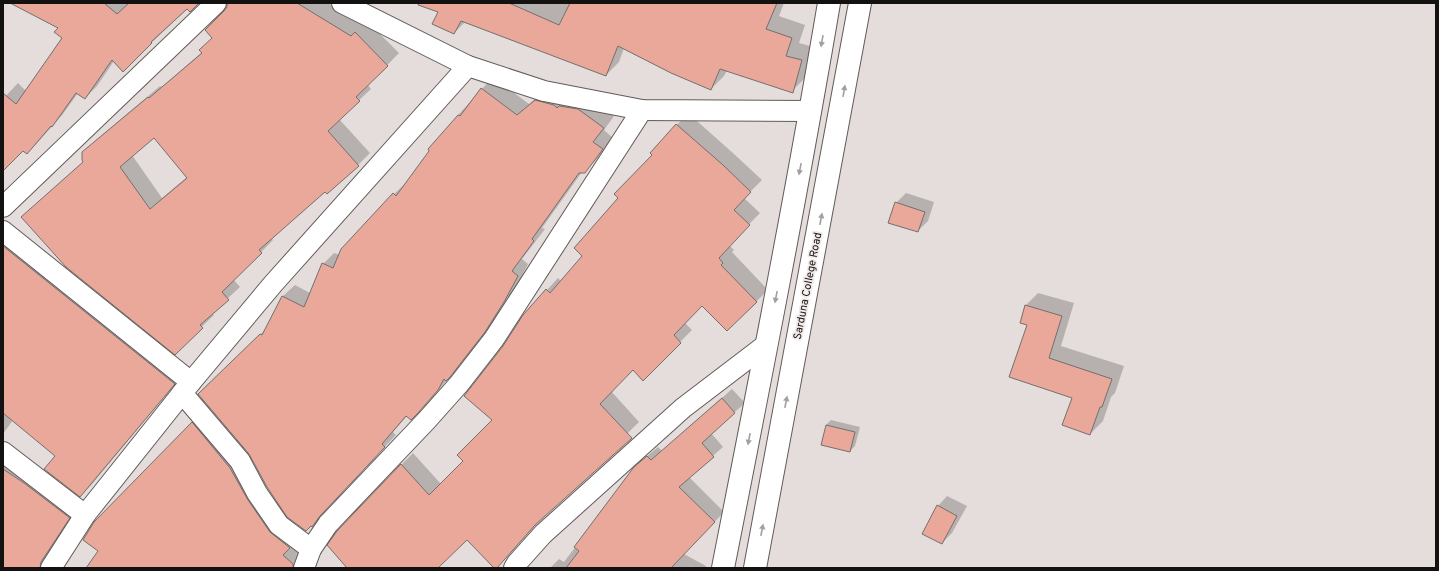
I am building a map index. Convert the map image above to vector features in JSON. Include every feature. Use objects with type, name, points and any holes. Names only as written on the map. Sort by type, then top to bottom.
[{"type":"street","points":[[3,207],[216,3]]},
{"type":"street","points":[[342,3],[468,66],[544,91],[642,110],[811,111]]},
{"type":"street","points":[[723,568],[811,111],[829,3]]},
{"type":"street","name":"Sarduna College Road","points":[[754,568],[800,334],[860,3]]},
{"type":"street","points":[[51,568],[86,515],[186,388],[273,284],[468,66]]},
{"type":"street","points":[[304,568],[311,549],[328,524],[454,389],[494,339],[642,110]]},
{"type":"street","points":[[3,231],[186,388],[240,461],[257,493],[279,525],[311,549]]},
{"type":"street","points":[[514,568],[543,534],[683,408],[767,344]]},
{"type":"street","points":[[3,452],[86,515]]},
{"type":"building","points":[[10,3],[104,3],[117,14],[129,3],[199,3],[190,12],[187,9],[151,42],[152,43],[123,72],[112,60],[85,99],[76,93],[52,127],[51,126],[27,154],[23,151],[3,171],[3,93],[16,104],[62,38],[54,32],[58,28]]},
{"type":"building","points":[[227,3],[297,3],[351,36],[355,32],[388,66],[356,97],[360,101],[328,131],[359,166],[327,194],[325,192],[259,250],[262,253],[222,292],[229,300],[200,325],[203,328],[175,355],[66,267],[21,217],[83,162],[82,152],[202,53],[199,50],[212,38],[205,30],[227,7]],"holes":[[[154,138],[187,178],[150,209],[120,167]]]},
{"type":"building","points":[[419,3],[509,3],[559,25],[570,3],[777,3],[766,29],[792,38],[786,56],[802,60],[793,93],[720,69],[711,90],[671,73],[618,46],[606,76],[461,21],[454,34],[432,24],[438,12],[418,5]]},
{"type":"building","points":[[481,88],[517,115],[535,100],[554,105],[557,108],[559,106],[578,109],[604,128],[593,142],[603,149],[585,173],[579,173],[532,239],[534,241],[512,271],[518,276],[485,332],[450,377],[446,381],[444,379],[438,390],[418,413],[411,420],[406,416],[382,444],[385,447],[320,516],[312,527],[311,526],[306,531],[287,517],[267,487],[249,454],[198,394],[260,334],[262,335],[282,296],[304,307],[322,263],[333,268],[341,249],[393,193],[396,196],[429,151],[428,149],[458,115],[460,116]]},
{"type":"building","points":[[676,124],[751,192],[734,210],[750,225],[719,258],[723,263],[721,265],[757,302],[727,331],[702,306],[674,335],[681,343],[643,381],[633,370],[600,404],[632,438],[535,525],[497,568],[494,568],[467,540],[438,568],[347,568],[327,545],[337,531],[401,464],[429,495],[463,461],[457,455],[492,420],[464,396],[503,346],[523,315],[546,289],[550,293],[582,256],[574,248],[618,198],[614,194],[652,155],[650,153]]},
{"type":"building","points":[[895,202],[925,212],[918,232],[888,223]]},
{"type":"building","points":[[3,246],[175,384],[80,497],[44,469],[55,456],[3,413]]},
{"type":"building","points":[[1025,305],[1062,316],[1049,358],[1112,379],[1090,435],[1062,425],[1072,398],[1009,377],[1027,325],[1020,323]]},
{"type":"building","points":[[722,398],[735,413],[702,443],[714,457],[679,487],[715,522],[671,568],[566,568],[579,551],[574,547],[634,467],[647,456],[651,460]]},
{"type":"building","points":[[192,422],[230,468],[248,500],[270,532],[290,548],[283,555],[293,564],[293,568],[86,568],[98,551],[83,540],[94,522]]},
{"type":"building","points":[[826,425],[855,432],[850,452],[821,445]]},
{"type":"building","points":[[3,469],[70,518],[41,562],[40,568],[3,568]]},
{"type":"building","points":[[937,505],[957,516],[942,544],[922,534]]}]
